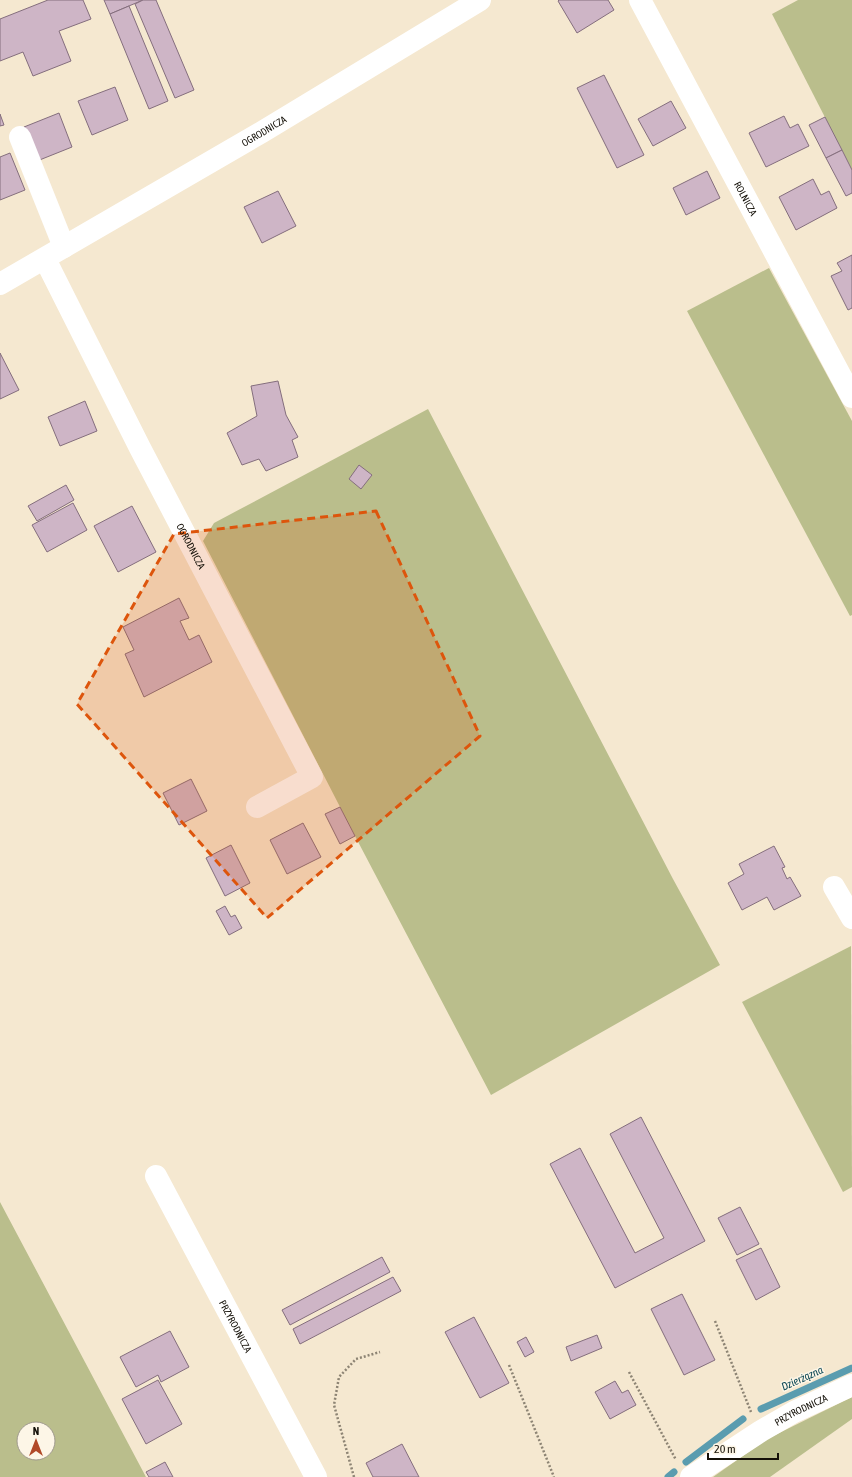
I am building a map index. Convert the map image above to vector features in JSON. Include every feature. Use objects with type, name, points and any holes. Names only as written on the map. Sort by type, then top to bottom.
[{"type":"street","name":"OGRODNICZA","points":[[0,284],[262,132],[480,0]]},
{"type":"street","name":"ROLNICZA","points":[[640,0],[852,398]]},
{"type":"street","points":[[20,137],[64,247]]},
{"type":"street","name":"OGRODNICZA","points":[[45,259],[140,448],[312,777],[257,806]]},
{"type":"street","points":[[834,887],[852,918]]},
{"type":"street","name":"PRZYRODNICZA","points":[[156,1176],[316,1477]]},
{"type":"street","name":"PRZYRODNICZA","points":[[685,1471],[762,1431],[794,1412],[852,1384]]},
{"type":"path","points":[[715,1322],[748,1407],[762,1431]]},
{"type":"path","points":[[354,1477],[334,1405],[339,1377],[356,1359],[380,1352]]},
{"type":"path","points":[[509,1365],[554,1477]]},
{"type":"path","points":[[629,1372],[685,1471]]},
{"type":"highlighted area","points":[[376,511],[480,736],[267,918],[77,704],[174,534]]},
{"type":"green space","points":[[798,0],[852,0],[852,170],[772,14]]},
{"type":"green space","points":[[769,268],[852,421],[852,615],[850,616],[687,311]]},
{"type":"green space","points":[[428,409],[673,879],[720,965],[491,1095],[355,836],[203,541],[214,523]],"holes":[[[359,466],[372,475],[361,488],[349,479]]]},
{"type":"green space","points":[[851,946],[852,1187],[843,1192],[742,1002]]},
{"type":"green space","points":[[0,1202],[146,1477],[0,1477]]},
{"type":"green space","points":[[852,1397],[852,1419],[770,1477],[713,1477],[767,1439]]},
{"type":"building","points":[[48,0],[83,0],[91,19],[59,31],[71,61],[33,76],[23,52],[0,61],[0,19]]},
{"type":"building","points":[[104,0],[143,0],[110,14]]},
{"type":"building","points":[[143,0],[156,0],[194,90],[175,98],[135,4]]},
{"type":"building","points":[[608,0],[614,10],[577,33],[558,1]]},
{"type":"building","points":[[129,6],[168,101],[149,109],[110,14]]},
{"type":"building","points":[[604,75],[644,155],[617,168],[577,88]]},
{"type":"building","points":[[115,87],[128,120],[92,135],[78,101]]},
{"type":"building","points":[[671,101],[686,128],[653,146],[638,119]]},
{"type":"building","points":[[59,113],[72,147],[37,161],[24,127]]},
{"type":"building","points":[[0,114],[4,125],[0,126]]},
{"type":"building","points":[[784,116],[790,128],[798,124],[809,146],[766,167],[749,133]]},
{"type":"building","points":[[825,117],[842,150],[826,158],[809,125]]},
{"type":"building","points":[[842,150],[852,170],[852,193],[846,196],[826,158]]},
{"type":"building","points":[[10,153],[25,190],[0,200],[0,157]]},
{"type":"building","points":[[707,171],[720,198],[686,215],[673,188]]},
{"type":"building","points":[[813,179],[821,195],[829,191],[837,208],[796,230],[779,197]]},
{"type":"building","points":[[278,191],[296,226],[262,243],[244,207]]},
{"type":"building","points":[[852,255],[852,308],[848,310],[831,276],[842,271],[837,263]]},
{"type":"building","points":[[0,353],[19,390],[0,399]]},
{"type":"building","points":[[278,381],[286,415],[298,437],[292,440],[298,457],[266,471],[259,459],[242,465],[227,433],[257,416],[251,386]]},
{"type":"building","points":[[85,401],[97,431],[60,446],[48,417]]},
{"type":"building","points":[[359,465],[372,475],[361,489],[349,479]]},
{"type":"building","points":[[66,485],[74,500],[37,521],[28,506]]},
{"type":"building","points":[[73,503],[87,530],[47,552],[32,525]]},
{"type":"building","points":[[132,506],[156,552],[118,572],[94,526]]},
{"type":"building","points":[[179,598],[189,618],[180,621],[189,640],[199,635],[212,662],[144,697],[125,654],[134,650],[123,627]]},
{"type":"building","points":[[191,779],[207,811],[179,825],[163,793]]},
{"type":"building","points":[[340,807],[355,836],[340,844],[325,814]]},
{"type":"building","points":[[303,823],[321,857],[287,874],[270,840]]},
{"type":"building","points":[[231,845],[250,883],[225,896],[206,858]]},
{"type":"building","points":[[774,846],[785,867],[782,868],[787,879],[790,877],[801,896],[774,910],[767,897],[742,910],[728,883],[744,874],[739,864]]},
{"type":"building","points":[[225,906],[231,917],[235,915],[242,928],[229,935],[216,911]]},
{"type":"building","points":[[641,1117],[705,1241],[615,1288],[550,1164],[580,1148],[635,1253],[664,1238],[610,1134]]},
{"type":"building","points":[[740,1207],[759,1244],[737,1255],[718,1218]]},
{"type":"building","points":[[761,1248],[780,1287],[756,1300],[736,1260]]},
{"type":"building","points":[[382,1257],[390,1272],[290,1325],[282,1310]]},
{"type":"building","points":[[393,1277],[401,1291],[300,1344],[293,1329]]},
{"type":"building","points":[[682,1294],[715,1360],[684,1375],[651,1309]]},
{"type":"building","points":[[474,1317],[509,1383],[480,1398],[445,1332]]},
{"type":"building","points":[[170,1331],[189,1367],[161,1382],[158,1375],[136,1387],[120,1357]]},
{"type":"building","points":[[597,1335],[602,1348],[571,1361],[566,1347]]},
{"type":"building","points":[[526,1337],[534,1352],[525,1357],[517,1342]]},
{"type":"building","points":[[158,1380],[182,1424],[146,1444],[122,1399]]},
{"type":"building","points":[[615,1381],[622,1393],[628,1390],[636,1405],[610,1419],[595,1392]]},
{"type":"building","points":[[402,1444],[419,1477],[373,1477],[366,1463]]},
{"type":"building","points":[[165,1462],[173,1477],[149,1477],[146,1472]]},
{"type":"waterway","name":"Dzierżązna","points":[[761,1409],[852,1368]]},
{"type":"waterway","name":"Dzierżązna","points":[[686,1462],[743,1419]]},
{"type":"waterway","name":"Dzierżązna","points":[[668,1477],[674,1472]]}]
